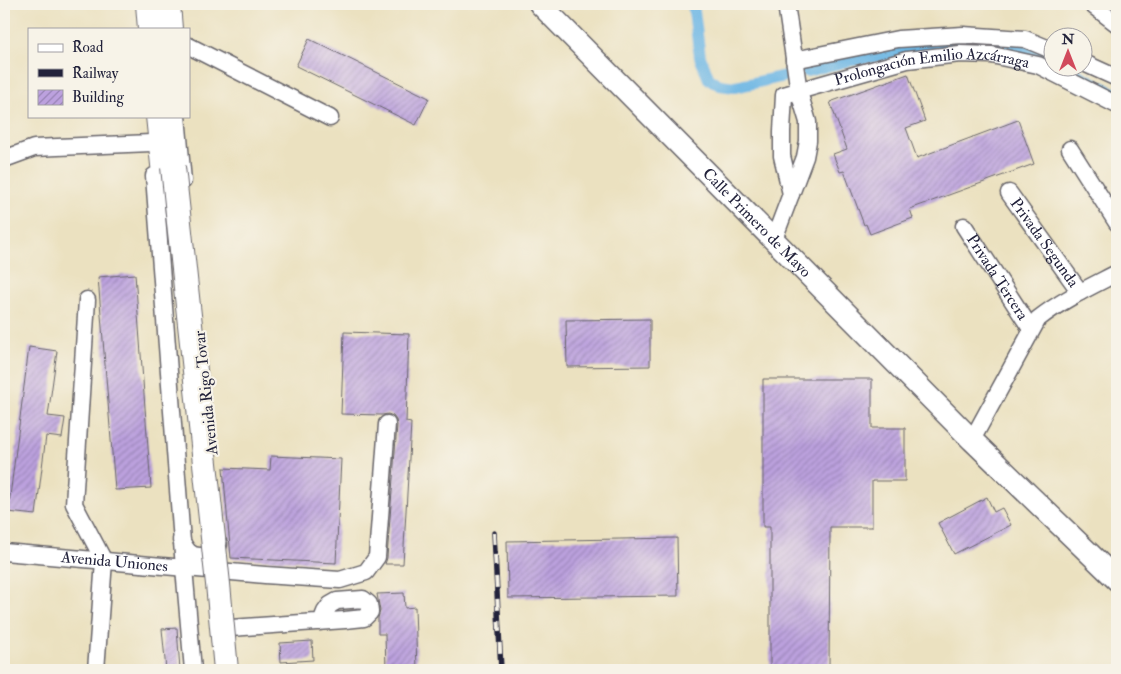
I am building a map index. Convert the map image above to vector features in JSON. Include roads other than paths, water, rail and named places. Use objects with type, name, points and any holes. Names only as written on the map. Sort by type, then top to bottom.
[{"type":"highway","points":[[148,4],[150,28]]},
{"type":"highway","points":[[168,4],[170,28]]},
{"type":"highway","name":"Avenida Rigo Tovar","points":[[158,118],[211,670]]},
{"type":"highway","name":"Avenida Rigo Tovar","points":[[173,118],[173,166],[226,670]]},
{"type":"main road","name":"Calle Primero de Mayo","points":[[540,4],[972,440],[1117,580]]},
{"type":"street","points":[[774,239],[805,157],[808,141],[808,122],[799,92],[786,4]]},
{"type":"street","points":[[1091,4],[1117,24]]},
{"type":"street","points":[[794,60],[898,39],[963,35],[1025,39],[1044,46]]},
{"type":"street","points":[[190,47],[330,118]]},
{"type":"street","name":"Prolongación Emilio Azcárraga","points":[[799,92],[907,60],[960,54],[992,55],[1038,65],[1117,105]]},
{"type":"street","points":[[1094,68],[1117,78]]},
{"type":"street","points":[[791,194],[782,156],[784,95],[799,92]]},
{"type":"street","points":[[152,118],[151,143],[193,670]]},
{"type":"street","name":"Avenida Rigo Tovar","points":[[177,118],[189,247],[222,532],[235,670]]},
{"type":"street","points":[[4,159],[34,148],[151,143]]},
{"type":"street","points":[[1070,149],[1117,223]]},
{"type":"street","name":"Privada Segunda","points":[[1009,193],[1080,292]]},
{"type":"street","name":"Privada Tercera","points":[[964,226],[1032,329]]},
{"type":"street","points":[[972,440],[1038,319],[1080,292],[1117,273]]},
{"type":"street","points":[[86,300],[74,504],[104,561],[96,670]]},
{"type":"street","name":"Avenida Uniones","points":[[4,552],[340,580],[366,572],[377,557],[387,424]]},
{"type":"street","points":[[182,540],[187,551],[200,556],[206,555],[218,549],[222,532]]},
{"type":"street","points":[[232,628],[321,622]]},
{"type":"waterway","points":[[693,4],[700,57],[709,79],[720,85],[735,87],[785,76]]},
{"type":"waterway","points":[[807,71],[847,61],[937,46],[1000,45],[1044,56]]},
{"type":"waterway","points":[[1084,78],[1117,95]]},
{"type":"railway","points":[[494,533],[501,670]]}]
